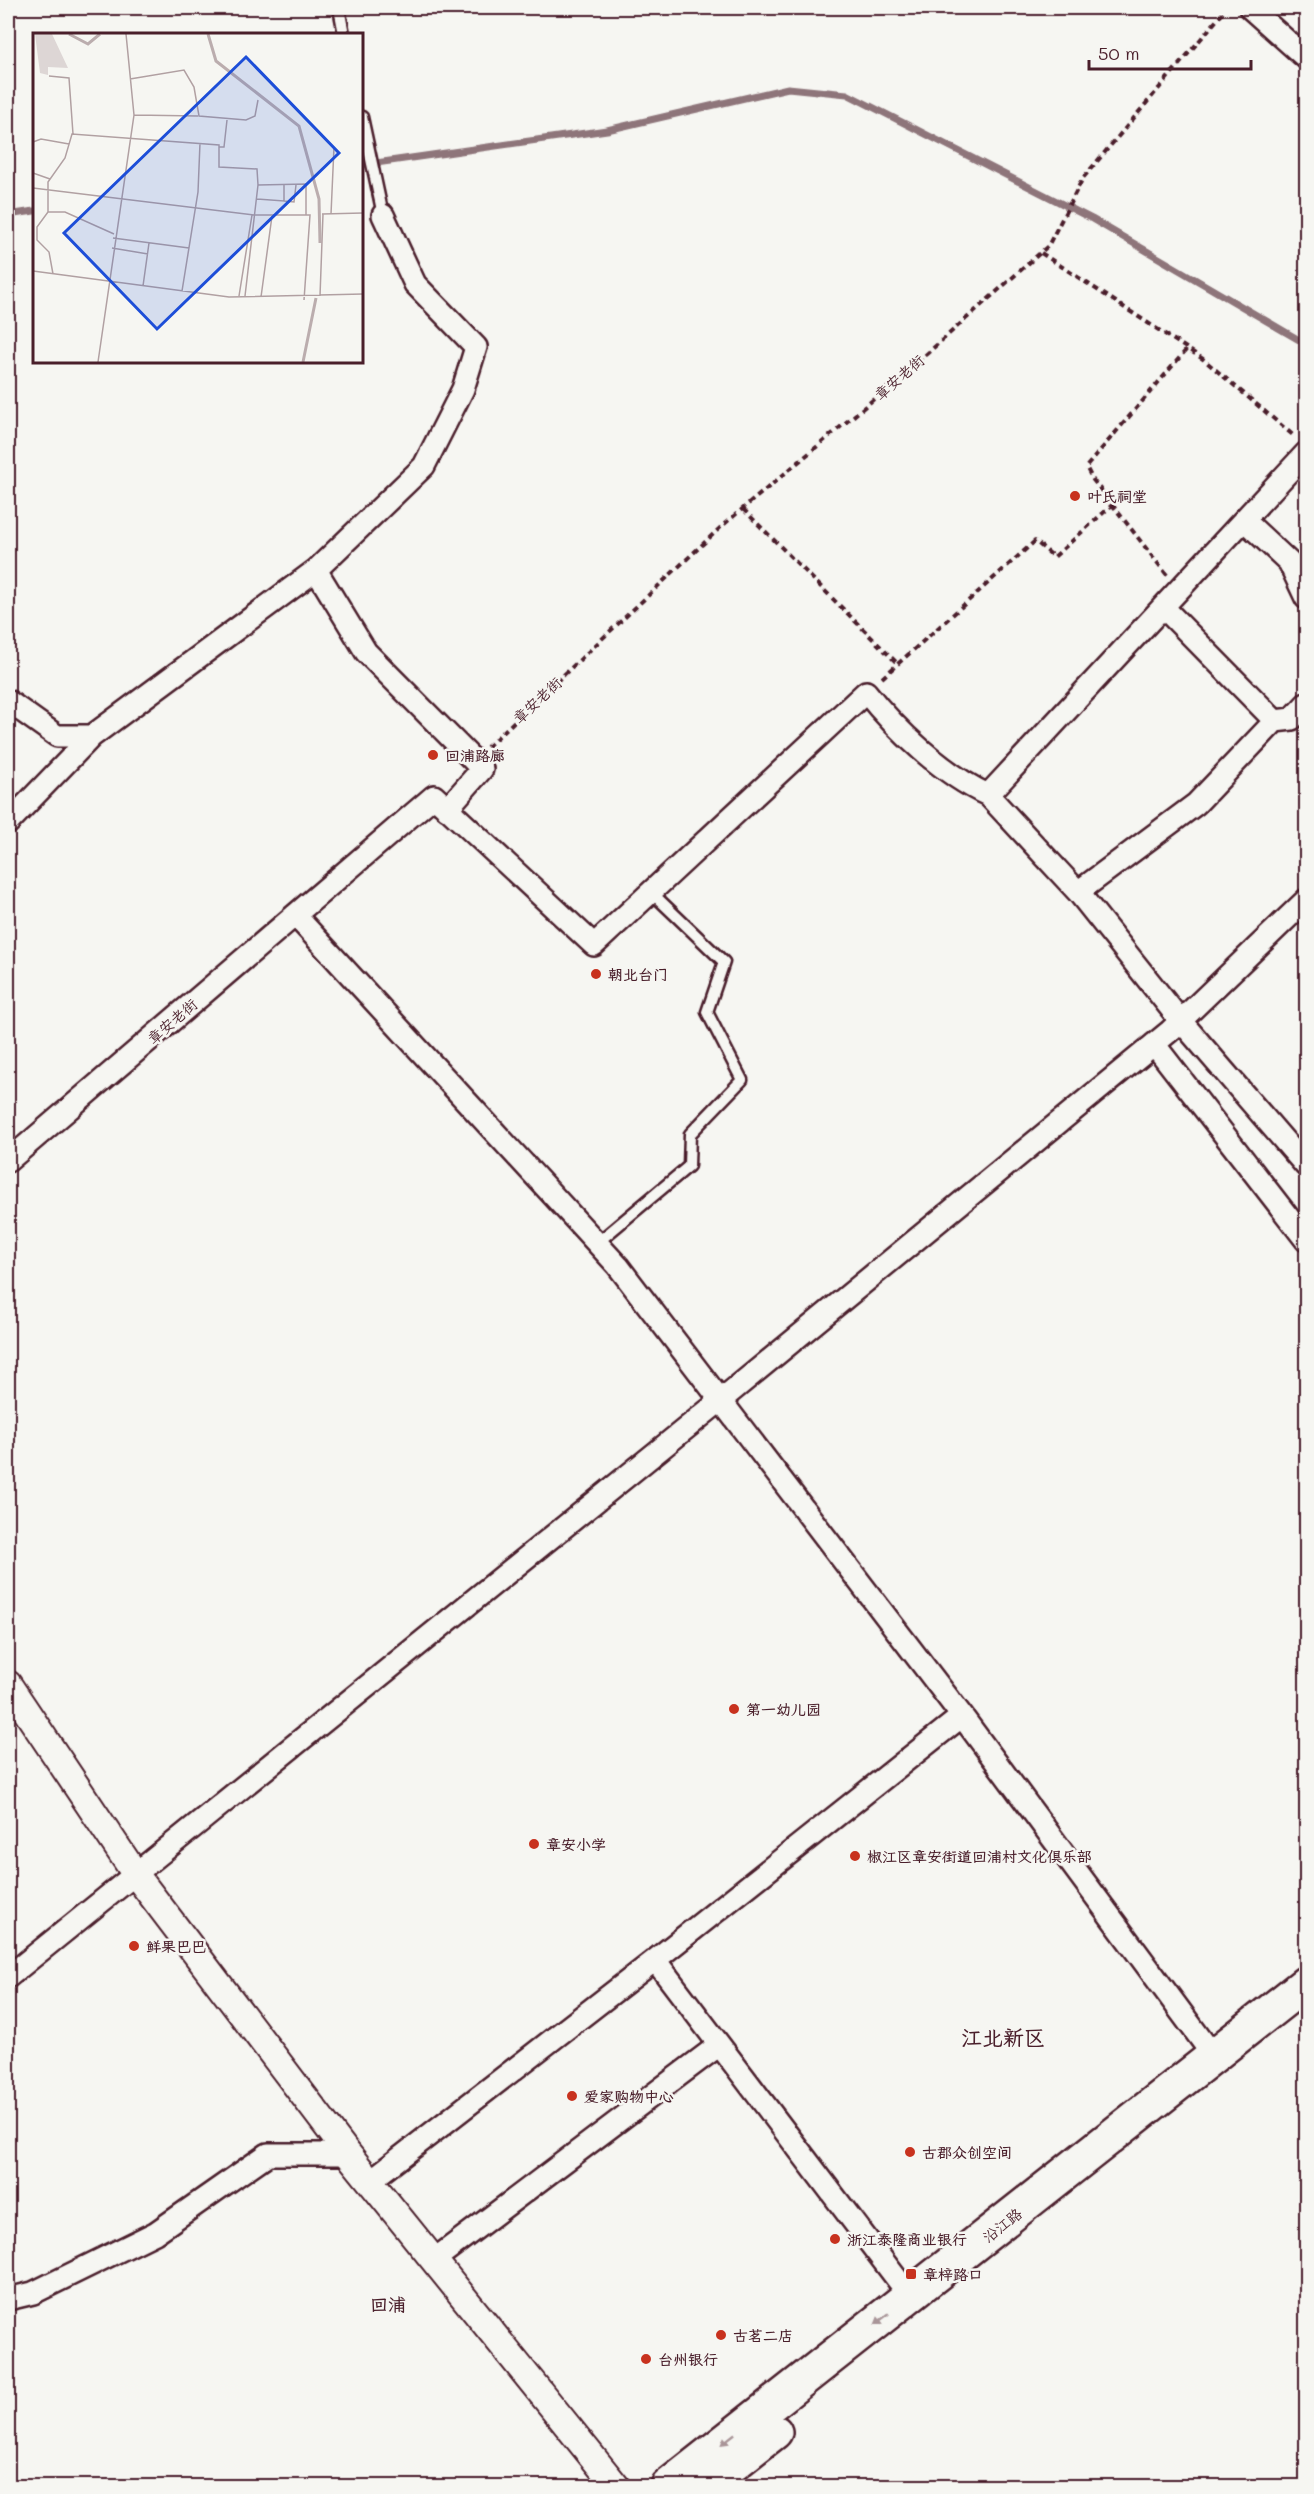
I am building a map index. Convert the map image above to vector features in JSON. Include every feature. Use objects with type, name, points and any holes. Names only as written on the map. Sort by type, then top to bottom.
[{"type":"main road","name":"沿江路","points":[[668,2487],[1215,2058],[1306,1983]]},
{"type":"main road","name":"沿江路","points":[[706,2487],[1306,2010]]},
{"type":"street","points":[[1250,8],[1306,58]]},
{"type":"street","points":[[8,823],[92,736],[316,570],[424,466],[463,389],[476,347],[415,284],[382,215]]},
{"type":"street","points":[[988,795],[1244,520],[1302,446]]},
{"type":"street","points":[[1244,520],[1289,562],[1306,598]]},
{"type":"street","points":[[316,570],[366,652],[473,760]]},
{"type":"street","points":[[1163,607],[1275,721]]},
{"type":"street","points":[[440,803],[594,945],[866,692],[885,715],[964,784],[988,795],[1078,892],[1180,1020],[1306,1166]]},
{"type":"street","points":[[8,701],[57,736],[92,736]]},
{"type":"street","points":[[1078,892],[1196,804],[1275,721],[1292,719],[1306,704]]},
{"type":"street","name":"章安老街","points":[[8,1161],[295,915],[482,769],[473,760]]},
{"type":"street","points":[[8,1977],[721,1400],[1154,1044],[1304,909]]},
{"type":"street","points":[[295,915],[597,1243],[721,1400],[962,1716],[1215,2058]]},
{"type":"street","points":[[1154,1044],[1306,1240]]},
{"type":"street","points":[[8,1684],[136,1875],[348,2154],[616,2487]]},
{"type":"street","points":[[370,2181],[655,1960],[962,1716]]},
{"type":"street","points":[[655,1960],[910,2296]]},
{"type":"street","points":[[434,2260],[719,2045]]},
{"type":"street","points":[[8,2299],[33,2294],[155,2233],[268,2154],[348,2154]]},
{"type":"lane","points":[[339,8],[344,33]]},
{"type":"lane","points":[[363,123],[382,215]]},
{"type":"lane","points":[[597,1243],[689,1166],[690,1134],[742,1080],[707,1012],[724,962],[651,892]]},
{"type":"path","name":"章安老街","points":[[473,760],[743,509],[905,373],[1048,246],[1077,189],[1227,8]]},
{"type":"path","points":[[1040,253],[1187,349],[1302,446]]},
{"type":"path","points":[[1178,590],[1112,506],[1086,467],[1187,349]]},
{"type":"path","points":[[866,692],[1035,542],[1054,557],[1112,506]]},
{"type":"path","points":[[743,509],[898,664]]},
{"type":"waterway","points":[[363,165],[607,130],[788,88],[847,94],[1092,219],[1306,344]]},
{"type":"waterway","points":[[8,215],[33,211]]},
{"type":"place","name":"叶氏祠堂","points":[[1075,496]]},
{"type":"place","name":"回浦路廊","points":[[433,755]]},
{"type":"place","name":"朝北台门","points":[[596,974]]},
{"type":"place","name":"第一幼儿园","points":[[734,1709]]},
{"type":"place","name":"章安小学","points":[[534,1844]]},
{"type":"place","name":"椒江区章安街道回浦村文化俱乐部","points":[[855,1856]]},
{"type":"place","name":"鲜果巴巴","points":[[134,1946]]},
{"type":"place","name":"爱家购物中心","points":[[572,2096]]},
{"type":"place","name":"古郡众创空间","points":[[910,2152]]},
{"type":"place","name":"浙江泰隆商业银行","points":[[835,2239]]},
{"type":"place","name":"章梓路口","points":[[911,2274]]},
{"type":"place","name":"古茗二店","points":[[721,2335]]},
{"type":"place","name":"台州银行","points":[[646,2359]]},
{"type":"district","name":"江北新区","points":[[1003,2036]]},
{"type":"district","name":"回浦","points":[[388,2304]]}]
